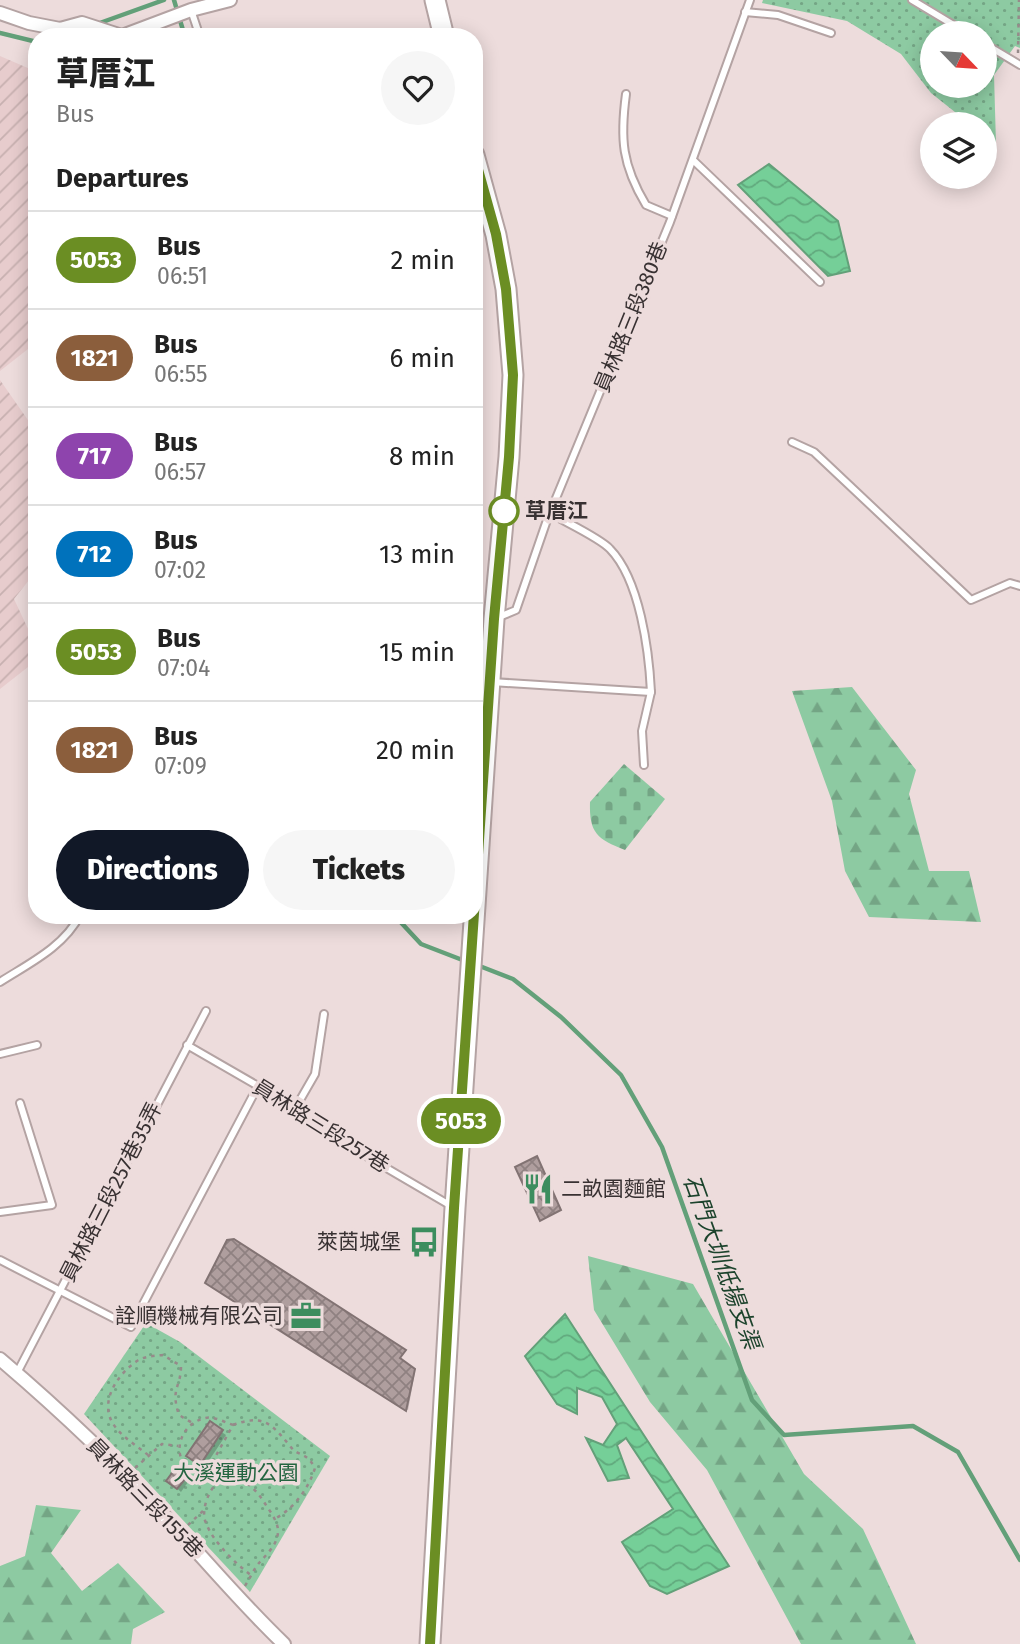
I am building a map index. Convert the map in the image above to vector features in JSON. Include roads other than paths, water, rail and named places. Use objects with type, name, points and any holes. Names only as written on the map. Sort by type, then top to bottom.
[{"type":"main road","points":[[435,0],[442,28]]},
{"type":"main road","points":[[483,188],[496,234],[506,289],[513,375],[483,792]]},
{"type":"main road","points":[[430,1644],[454,1208],[475,924]]},
{"type":"street","points":[[143,28],[204,3],[230,0]]},
{"type":"street","points":[[0,13],[55,28]]},
{"type":"street","points":[[64,28],[82,23],[102,28]]},
{"type":"street","name":"員林路三段155巷","points":[[0,1359],[74,1424],[180,1532],[237,1597],[284,1644]]},
{"type":"lane","name":"員林路三段380巷","points":[[494,619],[516,610],[550,513],[672,216],[750,0]]},
{"type":"lane","points":[[912,0],[947,21]]},
{"type":"lane","points":[[745,12],[778,15],[831,33]]},
{"type":"lane","points":[[183,13],[194,28]]},
{"type":"lane","points":[[998,52],[1019,64]]},
{"type":"lane","points":[[625,94],[621,131],[626,163],[646,205],[672,216]]},
{"type":"lane","points":[[693,160],[820,282]]},
{"type":"lane","points":[[792,442],[814,452],[971,600],[1010,583],[1020,586]]},
{"type":"lane","points":[[550,513],[610,548],[624,569],[635,597],[648,650],[652,692],[642,731],[645,765]]},
{"type":"lane","points":[[490,682],[652,692]]},
{"type":"lane","points":[[0,982],[47,953],[75,924]]},
{"type":"lane","name":"員林路三段257巷35弄","points":[[17,1373],[206,1011]]},
{"type":"lane","points":[[296,1107],[315,1074],[324,1014]]},
{"type":"lane","points":[[0,1054],[37,1045]]},
{"type":"lane","name":"員林路三段257巷","points":[[187,1045],[277,1100],[296,1107],[301,1118],[454,1208]]},
{"type":"lane","points":[[0,1260],[131,1327],[258,1086]]},
{"type":"lane","points":[[0,1212],[52,1205],[20,1103]]},
{"type":"water","points":[[769,164],[838,221],[850,271],[828,276],[738,185]]},
{"type":"water","points":[[565,1314],[729,1566],[667,1594],[650,1586],[622,1542],[673,1509],[626,1438],[617,1445],[629,1478],[608,1481],[586,1438],[603,1445],[617,1424],[602,1397],[577,1388],[577,1414],[557,1404],[525,1356]]},
{"type":"waterway","points":[[97,24],[164,0]]},
{"type":"waterway","name":"石門大圳低揚支渠","points":[[174,0],[182,28]]},
{"type":"waterway","points":[[0,33],[28,40]]},
{"type":"waterway","name":"石門大圳低揚支渠","points":[[402,924],[421,944],[465,961]]},
{"type":"waterway","name":"石門大圳低揚支渠","points":[[477,965],[513,979],[561,1017],[621,1075],[662,1147],[752,1400],[784,1435],[913,1426],[958,1452],[1020,1560]]},
{"type":"place","name":"草厝江","points":[[504,511]]},
{"type":"place","name":"二畝園麵館","points":[[538,1189]]},
{"type":"place","name":"萊茵城堡","points":[[424,1242]]},
{"type":"place","name":"詮順機械有限公司","points":[[306,1316]]},
{"type":"park label","name":"大溪運動公園","points":[[236,1473]]}]
